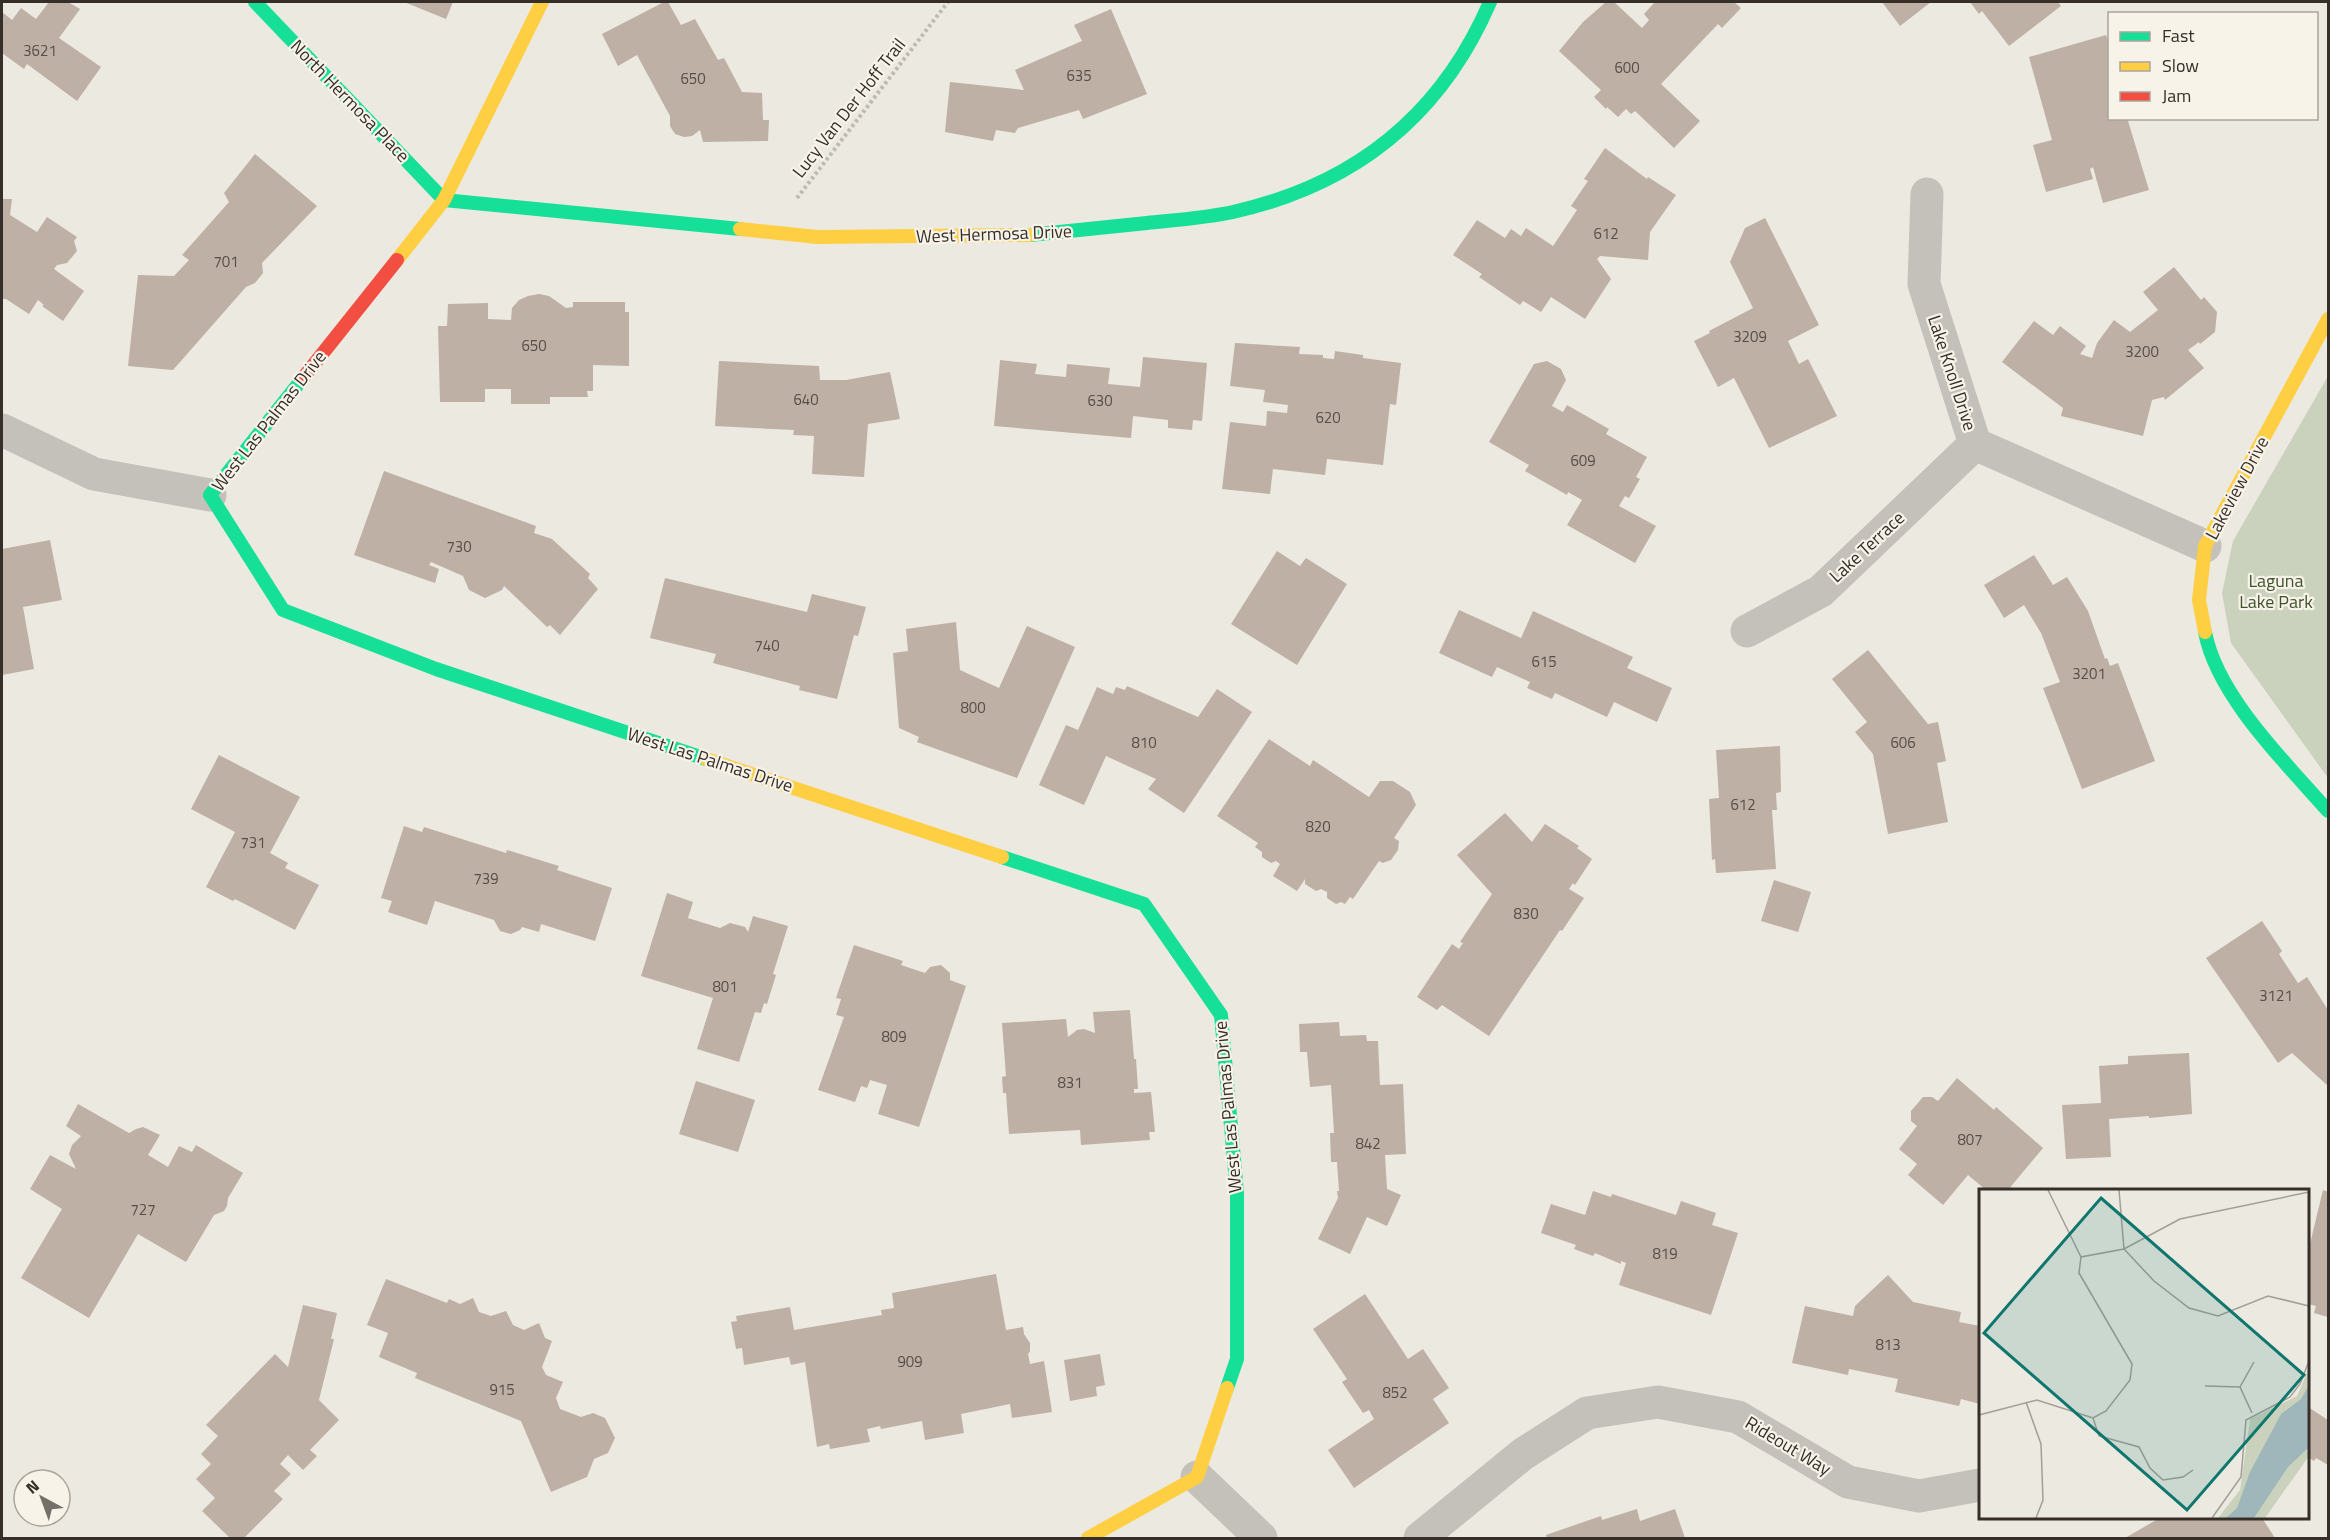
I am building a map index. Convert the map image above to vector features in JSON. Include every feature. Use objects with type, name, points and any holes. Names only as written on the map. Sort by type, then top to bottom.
[{"type":"street","name":"North Hermosa Place","points":[[255,2],[444,200]]},
{"type":"street","name":"West Las Palmas Drive","points":[[542,2],[444,200],[210,495],[283,610],[436,669],[1144,904],[1221,1015],[1236,1193],[1237,1359],[1197,1477]]},
{"type":"street","name":"West Hermosa Drive","points":[[444,200],[817,237],[1020,236],[1197,218],[1233,212],[1287,197],[1350,168],[1389,140],[1428,104],[1463,58],[1490,2]]},
{"type":"street","name":"Lake Knoll Drive","points":[[1928,194],[1924,284],[1975,444],[2205,546]]},
{"type":"street","name":"Lakeview Drive","points":[[2328,319],[2205,546],[2199,600],[2207,642],[2220,675],[2259,732],[2328,811]]},
{"type":"street","points":[[2,430],[94,474],[210,495]]},
{"type":"street","name":"Lake Terrace","points":[[1747,632],[1821,591],[1975,444]]},
{"type":"street","name":"Rideout Way","points":[[1420,1539],[1523,1454],[1587,1413],[1658,1402],[1738,1417],[1848,1482],[1919,1496],[1979,1485]]},
{"type":"street","points":[[1088,1539],[1197,1477],[1261,1539]]},
{"type":"path","name":"Lucy Van Der Hoff Trail","points":[[771,232],[948,2]]},
{"type":"green space","name":"Laguna Lake Park","points":[[2328,376],[2328,778],[2231,643],[2222,593],[2233,541]]},
{"type":"building","points":[[49,2],[68,2],[80,9],[59,38],[101,67],[77,101],[27,64],[24,69],[2,53],[2,12],[12,20],[21,8],[36,19]]},
{"type":"building","points":[[404,2],[453,2],[446,19]]},
{"type":"building","points":[[668,2],[681,25],[695,19],[718,60],[724,58],[742,92],[762,93],[763,120],[769,120],[768,141],[703,142],[700,130],[692,136],[684,137],[675,134],[670,126],[670,116],[637,55],[618,66],[602,34]]},
{"type":"building","points":[[1606,2],[1614,2],[1642,28],[1649,20],[1644,14],[1655,2],[1734,2],[1741,8],[1722,28],[1718,24],[1661,84],[1700,121],[1674,148],[1635,111],[1631,114],[1626,109],[1618,117],[1607,107],[1606,109],[1594,97],[1601,90],[1559,51],[1583,22]]},
{"type":"building","points":[[1882,2],[1931,2],[1900,26]]},
{"type":"building","points":[[1970,2],[2058,2],[2061,6],[2009,46],[1982,11],[1979,14]]},
{"type":"building","points":[[1111,9],[1147,94],[1083,119],[1079,110],[1018,128],[1015,133],[996,130],[993,141],[945,132],[950,82],[1024,90],[1015,70],[1082,41],[1074,25]]},
{"type":"building","points":[[2106,35],[2108,40],[2108,120],[2130,120],[2128,121],[2149,190],[2103,203],[2093,167],[2090,169],[2093,179],[2046,192],[2033,145],[2052,140],[2029,57]]},
{"type":"building","points":[[1605,148],[1647,179],[1648,177],[1676,195],[1650,232],[1648,260],[1600,256],[1597,259],[1611,279],[1585,319],[1551,297],[1541,312],[1523,301],[1520,305],[1479,277],[1482,274],[1453,255],[1477,220],[1505,238],[1511,229],[1521,236],[1526,228],[1553,246],[1577,210],[1571,206],[1588,181],[1584,179]]},
{"type":"building","points":[[255,154],[317,206],[262,263],[263,273],[255,283],[246,287],[173,370],[128,366],[138,275],[174,276],[189,260],[182,255],[229,202],[224,193]]},
{"type":"building","points":[[2,199],[12,199],[10,215],[37,232],[47,217],[77,237],[74,241],[77,251],[67,263],[57,265],[54,269],[84,291],[63,321],[42,306],[44,305],[38,300],[29,314],[6,299],[2,299]]},
{"type":"building","points":[[1765,218],[1819,325],[1788,341],[1799,364],[1808,359],[1837,416],[1769,448],[1734,378],[1718,387],[1694,341],[1753,308],[1730,262],[1745,228]]},
{"type":"building","points":[[2174,267],[2201,300],[2204,297],[2217,312],[2215,332],[2188,350],[2204,368],[2165,400],[2164,397],[2152,400],[2143,436],[2061,416],[2063,408],[2002,362],[2034,321],[2053,335],[2060,326],[2086,346],[2080,354],[2092,358],[2097,343],[2114,320],[2130,332],[2158,310],[2143,292]]},
{"type":"building","points":[[539,294],[549,296],[566,308],[573,307],[573,302],[625,302],[625,312],[629,312],[629,366],[593,365],[593,391],[587,391],[588,397],[550,397],[550,404],[511,404],[511,389],[485,389],[485,402],[440,402],[438,326],[447,326],[448,304],[488,303],[488,319],[511,320],[512,308],[519,300]]},
{"type":"building","points":[[1235,343],[1300,347],[1299,354],[1323,355],[1323,358],[1334,359],[1335,351],[1363,355],[1363,358],[1401,363],[1396,405],[1390,404],[1383,465],[1327,459],[1325,475],[1273,469],[1270,494],[1222,489],[1230,422],[1266,426],[1267,411],[1287,413],[1288,405],[1263,402],[1265,390],[1230,386]]},
{"type":"building","points":[[1143,357],[1207,363],[1202,421],[1193,420],[1192,430],[1168,428],[1168,420],[1133,416],[1131,438],[994,426],[1000,360],[1037,364],[1035,374],[1066,377],[1067,364],[1110,368],[1108,384],[1140,387]]},
{"type":"building","points":[[719,361],[819,366],[820,380],[846,380],[890,372],[900,419],[868,424],[864,477],[812,474],[814,436],[793,435],[794,430],[715,426]]},
{"type":"building","points":[[1547,361],[1561,369],[1566,380],[1552,406],[1563,412],[1567,405],[1609,429],[1606,434],[1647,457],[1636,477],[1640,479],[1629,498],[1625,496],[1619,506],[1656,526],[1635,563],[1567,525],[1582,500],[1568,492],[1567,495],[1525,471],[1529,465],[1489,442],[1534,364]]},
{"type":"building","points":[[384,471],[536,526],[534,533],[552,539],[590,574],[588,578],[598,589],[560,635],[550,625],[547,627],[504,586],[502,590],[485,598],[469,590],[463,576],[431,562],[429,565],[439,569],[435,583],[354,555]]},
{"type":"building","points":[[50,540],[62,600],[23,607],[34,669],[2,675],[2,549]]},
{"type":"building","points":[[1277,551],[1300,566],[1306,558],[1347,584],[1297,665],[1231,624]]},
{"type":"building","points":[[2034,555],[2053,585],[2067,577],[2088,611],[2105,659],[2107,658],[2110,666],[2118,663],[2155,761],[2082,789],[2043,688],[2060,682],[2041,633],[2024,605],[2004,618],[1984,585]]},
{"type":"building","points":[[665,578],[807,612],[812,594],[866,607],[858,636],[854,635],[837,699],[799,690],[800,686],[713,663],[716,654],[650,638]]},
{"type":"building","points":[[1459,610],[1521,638],[1533,611],[1633,657],[1627,668],[1672,688],[1657,722],[1614,702],[1607,717],[1555,693],[1552,699],[1527,688],[1530,682],[1497,667],[1492,677],[1439,653]]},
{"type":"building","points":[[956,622],[960,670],[999,688],[1027,626],[1075,647],[1017,778],[917,742],[919,737],[899,728],[893,653],[908,651],[906,629]]},
{"type":"building","points":[[1868,650],[1928,724],[1938,722],[1946,761],[1937,763],[1948,822],[1888,834],[1873,754],[1855,732],[1867,722],[1832,679]]},
{"type":"building","points":[[1127,686],[1198,717],[1217,689],[1252,712],[1184,813],[1148,789],[1156,779],[1106,756],[1084,805],[1039,785],[1066,725],[1078,730],[1097,687],[1113,694],[1116,687],[1125,690]]},
{"type":"building","points":[[1269,739],[1310,766],[1313,760],[1369,797],[1380,781],[1393,781],[1410,792],[1416,805],[1394,838],[1399,841],[1398,850],[1391,860],[1383,863],[1379,861],[1353,899],[1350,897],[1345,904],[1341,902],[1336,904],[1327,898],[1327,892],[1321,889],[1316,891],[1305,884],[1305,879],[1297,891],[1273,876],[1280,864],[1276,861],[1271,863],[1262,857],[1262,852],[1255,847],[1258,843],[1217,816]]},
{"type":"building","points":[[1780,746],[1781,792],[1776,793],[1777,810],[1772,810],[1776,869],[1716,873],[1715,859],[1712,860],[1709,799],[1719,798],[1716,750]]},
{"type":"building","points":[[219,755],[300,797],[270,853],[288,863],[285,868],[319,885],[295,930],[235,899],[233,901],[206,887],[235,832],[191,809]]},
{"type":"building","points":[[1505,813],[1532,842],[1545,824],[1579,846],[1577,848],[1592,859],[1575,885],[1573,883],[1569,889],[1584,898],[1489,1036],[1442,1005],[1437,1010],[1417,997],[1452,944],[1459,949],[1463,943],[1460,942],[1492,894],[1457,855]]},
{"type":"building","points":[[404,826],[422,832],[424,827],[506,853],[507,850],[559,866],[557,870],[612,888],[595,941],[541,924],[539,932],[522,927],[511,934],[500,931],[494,920],[435,901],[427,925],[388,912],[392,901],[381,898]]},
{"type":"building","points":[[1774,880],[1811,892],[1798,932],[1761,921]]},
{"type":"building","points":[[667,893],[693,902],[688,918],[720,928],[730,923],[745,927],[748,932],[753,916],[788,926],[773,974],[776,975],[767,1004],[764,1003],[761,1013],[755,1012],[739,1062],[697,1049],[713,998],[641,976]]},
{"type":"building","points":[[2262,921],[2282,951],[2279,954],[2298,983],[2307,977],[2328,1010],[2328,1086],[2292,1053],[2278,1063],[2206,958]]},
{"type":"building","points":[[854,945],[903,961],[901,965],[925,973],[930,967],[941,965],[950,973],[950,980],[966,986],[919,1127],[878,1114],[887,1085],[870,1080],[867,1088],[861,1086],[855,1102],[818,1090],[844,1017],[836,1015],[841,999],[836,998]]},
{"type":"building","points":[[1130,1010],[1138,1089],[1134,1089],[1134,1093],[1151,1092],[1155,1132],[1149,1132],[1150,1140],[1081,1145],[1080,1130],[1009,1134],[1006,1093],[1003,1093],[1002,1077],[1006,1076],[1002,1023],[1066,1019],[1068,1037],[1077,1030],[1084,1029],[1095,1033],[1093,1012]]},
{"type":"building","points":[[1339,1022],[1340,1036],[1366,1035],[1367,1041],[1378,1041],[1380,1085],[1403,1084],[1406,1154],[1385,1155],[1387,1189],[1401,1195],[1387,1226],[1367,1217],[1350,1254],[1318,1239],[1338,1198],[1337,1191],[1339,1191],[1337,1162],[1331,1162],[1330,1133],[1334,1133],[1331,1085],[1310,1087],[1307,1052],[1300,1052],[1299,1024]]},
{"type":"building","points":[[2189,1053],[2192,1114],[2109,1119],[2111,1157],[2066,1159],[2062,1105],[2101,1103],[2099,1066],[2128,1064],[2128,1056]]},
{"type":"building","points":[[1957,1078],[1994,1110],[1996,1107],[2043,1148],[2009,1189],[1985,1189],[1968,1175],[1943,1205],[1908,1175],[1917,1164],[1899,1149],[1917,1126],[1911,1121],[1911,1111],[1923,1097],[1932,1097],[1938,1101]]},
{"type":"building","points":[[696,1081],[755,1100],[738,1152],[679,1134]]},
{"type":"building","points":[[78,1104],[129,1133],[143,1127],[160,1135],[148,1155],[168,1167],[179,1146],[192,1152],[196,1145],[243,1173],[228,1198],[224,1211],[214,1215],[186,1262],[138,1234],[89,1318],[21,1278],[62,1209],[30,1189],[50,1155],[76,1169],[69,1154],[72,1145],[81,1136],[66,1126]]},
{"type":"building","points":[[2323,1190],[2328,1192],[2328,1317],[2314,1313],[2316,1306],[2309,1304],[2309,1248]]},
{"type":"building","points":[[1593,1191],[1611,1197],[1612,1194],[1676,1215],[1681,1201],[1716,1213],[1712,1225],[1738,1233],[1711,1315],[1619,1285],[1626,1263],[1621,1261],[1621,1264],[1595,1253],[1593,1256],[1574,1249],[1576,1245],[1541,1233],[1551,1204],[1585,1215]]},
{"type":"building","points":[[996,1274],[1006,1330],[1023,1327],[1024,1334],[1030,1343],[1028,1354],[1030,1364],[1044,1361],[1052,1412],[1012,1418],[1010,1404],[961,1414],[964,1433],[925,1440],[922,1421],[881,1429],[880,1426],[867,1429],[870,1442],[830,1449],[829,1444],[817,1447],[805,1362],[791,1365],[789,1357],[744,1365],[742,1348],[736,1349],[731,1322],[737,1321],[736,1316],[790,1307],[794,1330],[882,1315],[881,1310],[894,1308],[892,1293]]},
{"type":"building","points":[[1888,1275],[1913,1302],[1961,1312],[1959,1322],[1979,1326],[1979,1404],[1961,1399],[1959,1406],[1895,1392],[1898,1379],[1849,1369],[1848,1375],[1792,1363],[1805,1306],[1853,1316],[1855,1306]]},
{"type":"building","points":[[386,1279],[447,1303],[449,1299],[460,1304],[473,1298],[479,1312],[491,1316],[506,1311],[513,1325],[524,1330],[539,1323],[545,1338],[552,1341],[542,1367],[546,1375],[563,1382],[556,1398],[560,1409],[581,1417],[593,1413],[605,1418],[615,1438],[608,1453],[594,1459],[587,1477],[551,1492],[521,1421],[415,1378],[417,1373],[379,1357],[388,1333],[367,1325]]},
{"type":"building","points":[[1365,1294],[1408,1359],[1423,1349],[1449,1388],[1433,1399],[1449,1423],[1354,1488],[1328,1450],[1374,1419],[1369,1410],[1363,1413],[1342,1382],[1347,1379],[1313,1329]]},
{"type":"building","points":[[303,1305],[337,1313],[331,1339],[334,1339],[319,1400],[339,1420],[310,1450],[317,1456],[303,1470],[288,1455],[280,1464],[291,1474],[274,1491],[283,1499],[244,1538],[230,1538],[202,1511],[215,1498],[196,1479],[211,1464],[201,1454],[218,1436],[206,1425],[275,1354],[288,1367]]},
{"type":"building","points":[[1100,1354],[1105,1385],[1096,1387],[1097,1396],[1070,1401],[1064,1360]]},
{"type":"building","points":[[2309,1408],[2328,1420],[2328,1465],[2316,1458],[2314,1461],[2309,1458]]},
{"type":"building","points":[[1637,1509],[1640,1521],[1675,1509],[1685,1538],[1547,1538],[1546,1535],[1601,1516],[1602,1520]]},
{"type":"building","points":[[2158,1519],[2263,1519],[2275,1538],[2125,1538]]},
{"type":"traffic: fast","points":[[255,2],[444,200],[740,229]]},
{"type":"traffic: fast","points":[[1030,235],[1222,214],[1277,200],[1317,184],[1355,164],[1388,140],[1419,111],[1446,79],[1470,43],[1490,2]]},
{"type":"traffic: fast","points":[[303,378],[210,495],[283,610],[436,669],[706,759]]},
{"type":"traffic: fast","points":[[2205,632],[2212,656],[2238,704],[2274,750],[2328,811]]},
{"type":"traffic: fast","points":[[1002,857],[1144,904],[1221,1015],[1237,1193],[1237,1359],[1227,1388]]},
{"type":"traffic: slow","points":[[397,260],[444,200],[542,2]]},
{"type":"traffic: slow","points":[[740,229],[817,237],[1030,235]]},
{"type":"traffic: slow","points":[[2205,632],[2199,600],[2205,546],[2328,319]]},
{"type":"traffic: slow","points":[[706,759],[1002,857]]},
{"type":"traffic: slow","points":[[1088,1538],[1197,1477],[1227,1388]]},
{"type":"traffic: jam","points":[[303,378],[397,260]]}]
